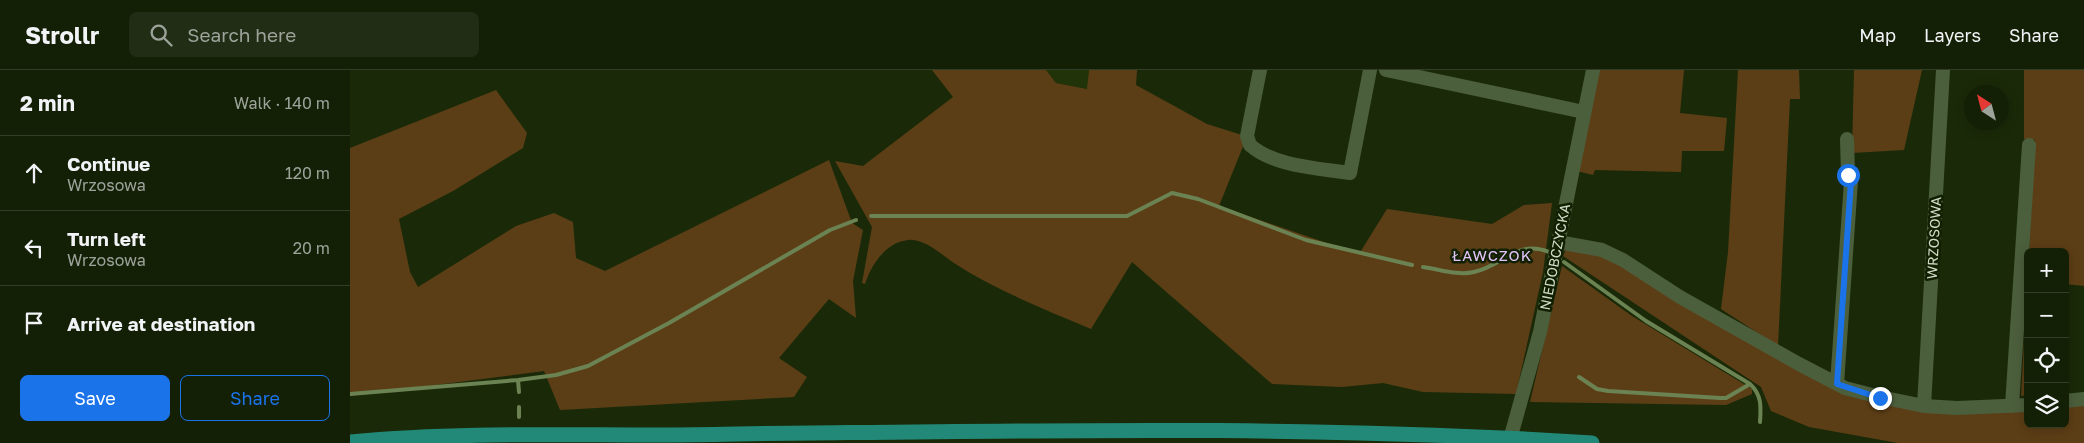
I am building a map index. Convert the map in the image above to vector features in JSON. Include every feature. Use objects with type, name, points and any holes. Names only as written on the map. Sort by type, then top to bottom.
[{"type":"main road","points":[[350,442],[416,436],[499,434],[667,435],[985,431],[1268,432],[1491,436],[1592,443]]},
{"type":"street","points":[[1260,70],[1247,136],[1250,145],[1276,159],[1350,173],[1370,70]]},
{"type":"street","points":[[1386,70],[1584,112]]},
{"type":"street","name":"NIEDOBCZYCKA","points":[[1509,443],[1540,332],[1593,70]]},
{"type":"street","name":"WRZOSOWA","points":[[1924,406],[1943,70]]},
{"type":"street","points":[[1837,384],[1851,181],[1848,175],[1847,139]]},
{"type":"street","points":[[2012,406],[2029,145]]},
{"type":"street","points":[[1558,242],[1602,250],[1623,260],[1680,297],[1837,384],[1867,394],[1924,406],[1956,408],[2024,405]]},
{"type":"street","points":[[2069,401],[2084,399]]},
{"type":"shaded area","points":[[932,70],[1046,70],[1056,83],[1087,89],[1089,70],[1137,70],[1136,85],[1207,124],[1242,135],[1244,144],[1219,206],[1359,254],[1387,209],[1492,224],[1524,205],[1552,203],[1543,272],[1516,394],[1423,392],[1383,383],[1342,387],[1272,384],[1132,262],[1091,329],[1004,291],[970,273],[926,244],[914,240],[900,242],[886,250],[875,262],[865,284],[862,283],[872,227],[835,161],[863,166],[953,97]]},
{"type":"shaded area","points":[[1046,70],[1089,70],[1088,89],[1056,83]]},
{"type":"shaded area","points":[[1599,70],[1684,70],[1680,113],[1727,118],[1724,151],[1682,151],[1681,172],[1595,170],[1593,175],[1577,171]]},
{"type":"shaded area","points":[[1738,70],[1799,70],[1800,99],[1790,99],[1778,346],[1721,309],[1728,252]]},
{"type":"shaded area","points":[[1854,70],[1922,70],[1904,150],[1852,153]]},
{"type":"shaded area","points":[[2024,70],[2084,70],[2084,286],[2069,284],[2069,248],[2029,248],[2035,140],[2024,139]]},
{"type":"shaded area","points":[[496,90],[527,133],[523,148],[453,191],[399,219],[410,272],[418,287],[516,226],[554,213],[573,222],[576,258],[605,271],[829,160],[852,223],[863,230],[853,281],[856,318],[829,299],[779,358],[807,377],[794,397],[560,410],[544,371],[350,396],[350,148]]},
{"type":"shaded area","points":[[1567,247],[1606,255],[1848,393],[2024,409],[2024,428],[2069,428],[2069,406],[2084,404],[2084,443],[1898,443],[1809,427],[1771,411],[1761,387],[1563,256]]},
{"type":"shaded area","points":[[1562,266],[1632,316],[1752,389],[1752,394],[1726,405],[1530,402]]},
{"type":"shaded area","points":[[2024,341],[2024,396],[2021,396]]},
{"type":"waterway","points":[[871,216],[1127,216],[1172,193],[1198,199],[1306,240],[1412,265]]},
{"type":"waterway","points":[[350,394],[518,380],[556,375],[588,366],[669,323],[830,230],[856,220]]},
{"type":"waterway","points":[[1423,267],[1455,273],[1468,273],[1484,269],[1519,251],[1538,249],[1549,252]]},
{"type":"waterway","points":[[1564,262],[1646,321],[1750,384],[1759,397],[1760,422]]},
{"type":"waterway","points":[[1579,377],[1597,389],[1608,391],[1720,398],[1726,398],[1750,384]]},
{"type":"waterway","points":[[518,380],[519,392]]},
{"type":"waterway","points":[[519,407],[519,417]]},
{"type":"district","name":"ŁAWCZOK","points":[[1492,256]]},
{"type":"route","points":[[1848,175],[1851,181],[1837,384],[1880,398]]}]
